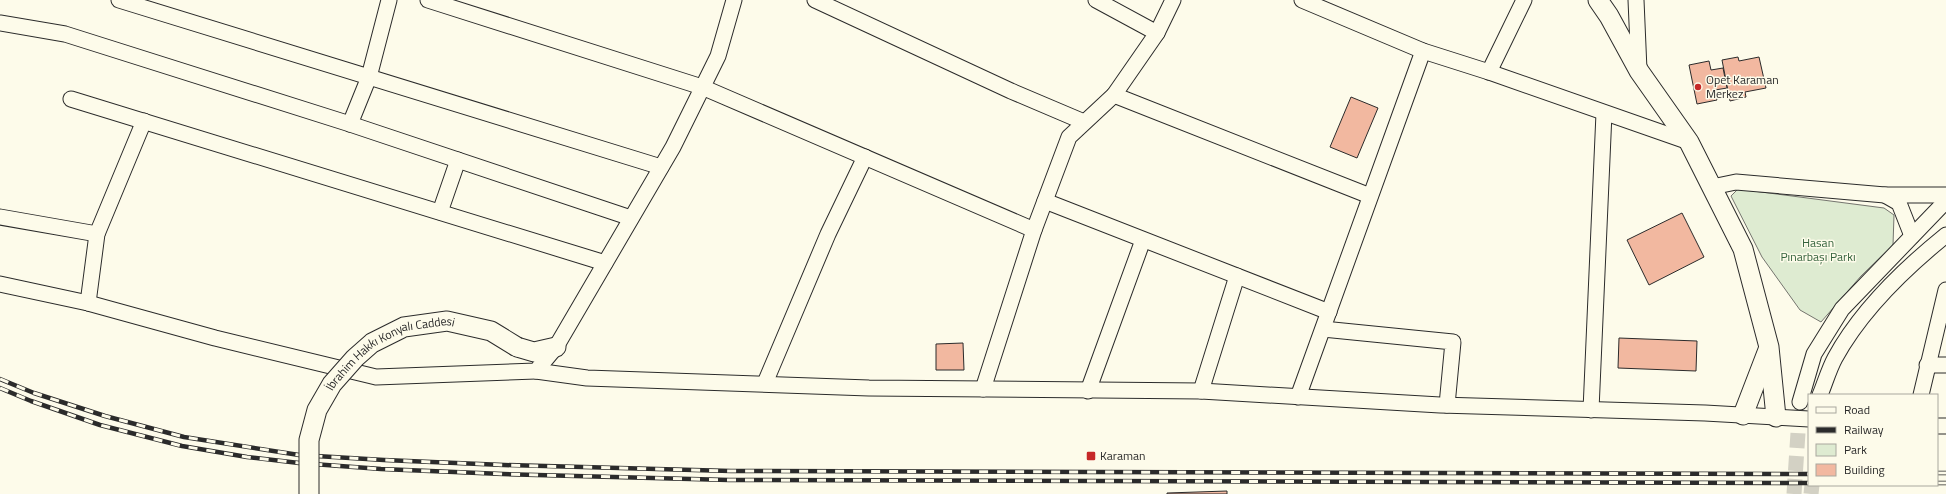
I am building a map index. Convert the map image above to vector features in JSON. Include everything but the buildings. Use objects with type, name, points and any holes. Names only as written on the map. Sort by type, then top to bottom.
[{"type":"main road","points":[[1598,0],[1609,16],[1639,71],[1689,142],[1744,249],[1769,347],[1776,417]]},
{"type":"main road","name":"İbrahim Hakkı Konyalı Caddesi","points":[[308,494],[309,440],[316,410],[332,384],[355,358],[372,343],[404,327],[447,321],[491,331],[517,347],[534,352],[556,347]]},
{"type":"main road","points":[[1743,415],[1769,347]]},
{"type":"street","points":[[119,0],[661,167]]},
{"type":"street","points":[[350,124],[369,77],[389,0]]},
{"type":"street","points":[[428,0],[702,87],[1034,230]]},
{"type":"street","points":[[536,371],[556,347],[661,167],[718,56],[734,0]]},
{"type":"street","points":[[815,0],[1011,91],[1084,122]]},
{"type":"street","points":[[1096,0],[1157,33]]},
{"type":"street","points":[[983,389],[1034,230],[1069,136],[1114,95],[1157,33],[1173,0]]},
{"type":"street","points":[[1302,0],[1423,51],[1489,72],[1689,142]]},
{"type":"street","points":[[1489,72],[1524,0]]},
{"type":"street","points":[[1636,0],[1639,71]]},
{"type":"street","points":[[0,23],[65,34],[350,124],[631,218]]},
{"type":"street","points":[[1298,397],[1423,51]]},
{"type":"street","points":[[1114,95],[1370,196]]},
{"type":"street","points":[[71,99],[605,262]]},
{"type":"street","points":[[1591,410],[1604,113]]},
{"type":"street","points":[[88,302],[97,234],[144,121]]},
{"type":"street","points":[[765,383],[828,234],[866,157]]},
{"type":"street","points":[[440,212],[458,160]]},
{"type":"street","points":[[1712,187],[1736,182],[1885,195],[1946,195]]},
{"type":"street","points":[[1885,195],[1899,203],[1912,236]]},
{"type":"street","points":[[1045,201],[1329,312]]},
{"type":"street","points":[[1800,402],[1814,354],[1842,309],[1946,201]]},
{"type":"street","points":[[0,217],[97,234]]},
{"type":"street","points":[[1820,394],[1835,359],[1852,330],[1889,286],[1946,235]]},
{"type":"street","points":[[1088,391],[1143,240]]},
{"type":"street","points":[[1200,391],[1237,276]]},
{"type":"street","points":[[0,284],[88,302],[215,338],[376,377],[536,371],[587,378],[765,383],[869,388],[1200,391],[1447,405],[1743,415],[1808,419]]},
{"type":"street","points":[[1921,394],[1946,290]]},
{"type":"street","points":[[1323,329],[1453,342],[1447,405]]},
{"type":"street","points":[[1927,365],[1946,365]]},
{"type":"green space","name":"Hasan Pınarbaşı Parkı","points":[[1738,189],[1884,208],[1894,215],[1893,245],[1861,276],[1821,322],[1800,310],[1762,257],[1731,196]]},
{"type":"tunnel","points":[[1794,494],[1800,402]]},
{"type":"tunnel","points":[[1811,494],[1812,486]]},
{"type":"railway","points":[[0,379],[34,393],[105,416],[184,437],[299,455],[384,460],[731,471],[1808,474]]},
{"type":"railway","points":[[0,388],[31,401],[100,425],[182,446],[247,457],[299,463],[381,469],[729,480],[1808,483]]},
{"type":"railway","points":[[1938,473],[1946,473]]},
{"type":"railway","points":[[1938,483],[1946,483]]},
{"type":"place","name":"Opet Karaman Merkez","points":[[1698,87]]},
{"type":"place","name":"Karaman","points":[[1091,456]]}]
